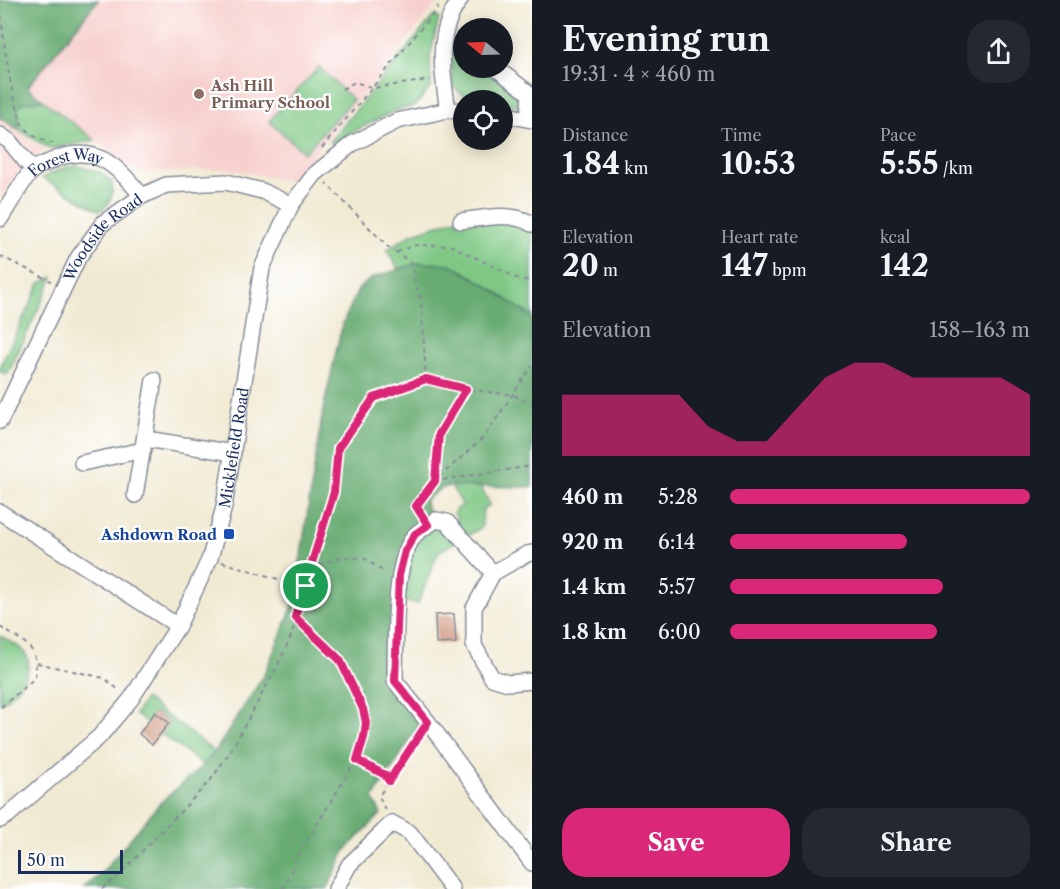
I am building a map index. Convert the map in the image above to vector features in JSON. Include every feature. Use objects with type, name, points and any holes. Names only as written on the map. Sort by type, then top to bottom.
[{"type":"street","points":[[453,103],[443,79],[442,38],[460,0]]},
{"type":"street","points":[[509,78],[530,94],[530,120],[513,116]]},
{"type":"street","name":"Micklefield Road","points":[[0,820],[99,737],[131,699],[178,626],[210,558],[224,507],[262,268],[291,205],[315,174],[352,144],[397,121],[453,111]]},
{"type":"street","points":[[0,135],[9,141],[33,170]]},
{"type":"street","name":"Forest Way","points":[[0,219],[33,170],[57,158],[84,153],[110,162],[121,171],[142,196]]},
{"type":"street","name":"Woodside Road","points":[[0,421],[78,258],[103,224],[142,196],[166,185],[226,182],[262,191],[291,205]]},
{"type":"street","points":[[461,221],[497,216],[527,221],[532,224]]},
{"type":"street","points":[[135,495],[154,380]]},
{"type":"street","points":[[82,463],[144,444],[233,453]]},
{"type":"street","points":[[0,512],[178,626]]},
{"type":"street","points":[[493,573],[447,522],[436,520],[415,534],[405,551],[399,575],[395,681],[532,863]]},
{"type":"street","points":[[532,553],[526,554],[493,573],[474,608],[474,645],[492,678],[508,683],[532,681]]},
{"type":"street","points":[[336,889],[349,865],[392,824],[410,833],[452,889]]},
{"type":"path","points":[[322,148],[438,8],[436,0]]},
{"type":"path","points":[[0,7],[12,90],[22,125],[34,136],[49,143],[64,143],[72,156]]},
{"type":"path","points":[[342,89],[355,82],[373,88],[443,79]]},
{"type":"path","points":[[322,180],[388,247],[412,263],[421,300],[426,379]]},
{"type":"path","points":[[397,252],[416,245],[452,246],[517,278],[532,282]]},
{"type":"path","points":[[0,256],[64,288]]},
{"type":"path","points":[[428,525],[416,506],[435,481],[484,437],[532,366]]},
{"type":"path","points":[[102,889],[117,877],[210,781],[230,752],[277,667],[291,636],[334,492],[338,448],[374,398],[426,379],[466,389],[513,395],[532,404]]},
{"type":"path","points":[[435,481],[439,434],[466,389]]},
{"type":"path","points":[[435,481],[532,466]]},
{"type":"path","points":[[311,567],[342,557],[364,558],[382,571]]},
{"type":"path","points":[[210,558],[306,586]]},
{"type":"path","points":[[283,889],[299,854],[357,760],[366,723],[363,709],[340,660],[295,617]]},
{"type":"path","points":[[0,627],[31,648],[37,663],[35,678],[0,708]]},
{"type":"path","points":[[37,663],[104,678],[131,699]]},
{"type":"path","points":[[392,824],[379,796],[428,722]]},
{"type":"path","points":[[357,760],[385,775],[389,781]]},
{"type":"shaded area","name":"Ash Hill Primary School","points":[[98,0],[440,0],[292,181],[227,169],[139,173],[27,88]]},
{"type":"shaded area","points":[[0,120],[44,150],[29,160],[0,198]]},
{"type":"green space","points":[[0,0],[98,0],[27,88],[95,140],[50,149],[0,118]]},
{"type":"green space","points":[[0,0],[98,0],[27,87],[43,100],[22,103],[18,108],[19,130],[0,118]]},
{"type":"green space","points":[[434,16],[439,18],[430,57],[431,87],[415,106],[394,111],[331,143],[330,141]]},
{"type":"green space","points":[[453,47],[453,78],[503,78],[521,94],[522,98],[517,106],[513,105],[513,90],[457,90],[453,87],[452,60]]},
{"type":"green space","points":[[319,67],[353,100],[304,153],[269,121]]},
{"type":"green space","points":[[77,166],[100,172],[112,182],[111,198],[100,211],[42,178],[65,167]]},
{"type":"green space","points":[[456,219],[498,219],[532,230],[532,317],[483,283],[419,263],[398,269],[387,250],[411,234]]},
{"type":"green space","points":[[419,263],[450,264],[483,283],[532,317],[532,487],[453,486],[442,488],[424,501],[432,517],[411,531],[392,677],[421,723],[373,798],[381,814],[345,851],[327,889],[83,889],[101,874],[160,803],[215,752],[264,675],[301,586],[297,581],[323,410],[342,325],[359,288],[372,278]]},
{"type":"green space","points":[[53,277],[8,374],[0,372],[0,367],[40,283]]},
{"type":"green space","points":[[451,486],[481,487],[490,505],[483,509],[482,527],[465,537],[453,525],[458,521],[455,510],[463,505]]},
{"type":"green space","points":[[431,527],[443,528],[455,542],[438,552],[418,604],[403,601],[407,553]]},
{"type":"green space","points":[[0,636],[24,652],[28,659],[28,666],[17,688],[0,704]]},
{"type":"green space","points":[[145,699],[215,752],[203,765],[161,734],[169,723],[155,712],[147,723],[135,714]]},
{"type":"building","points":[[454,614],[456,643],[436,644],[435,615]]},
{"type":"building","points":[[155,712],[169,723],[152,745],[139,734]]},
{"type":"place","name":"Ash Hill Primary School","points":[[199,94]]},
{"type":"place","name":"Ashdown Road","points":[[229,534]]},
{"type":"route","points":[[426,379],[466,389],[439,434],[435,481],[416,506],[428,525],[415,534],[405,551],[399,575],[395,681],[428,722],[389,781],[385,775],[357,760],[366,723],[363,709],[340,660],[326,644],[295,617],[306,586],[334,492],[338,448],[374,398],[426,379]]}]
